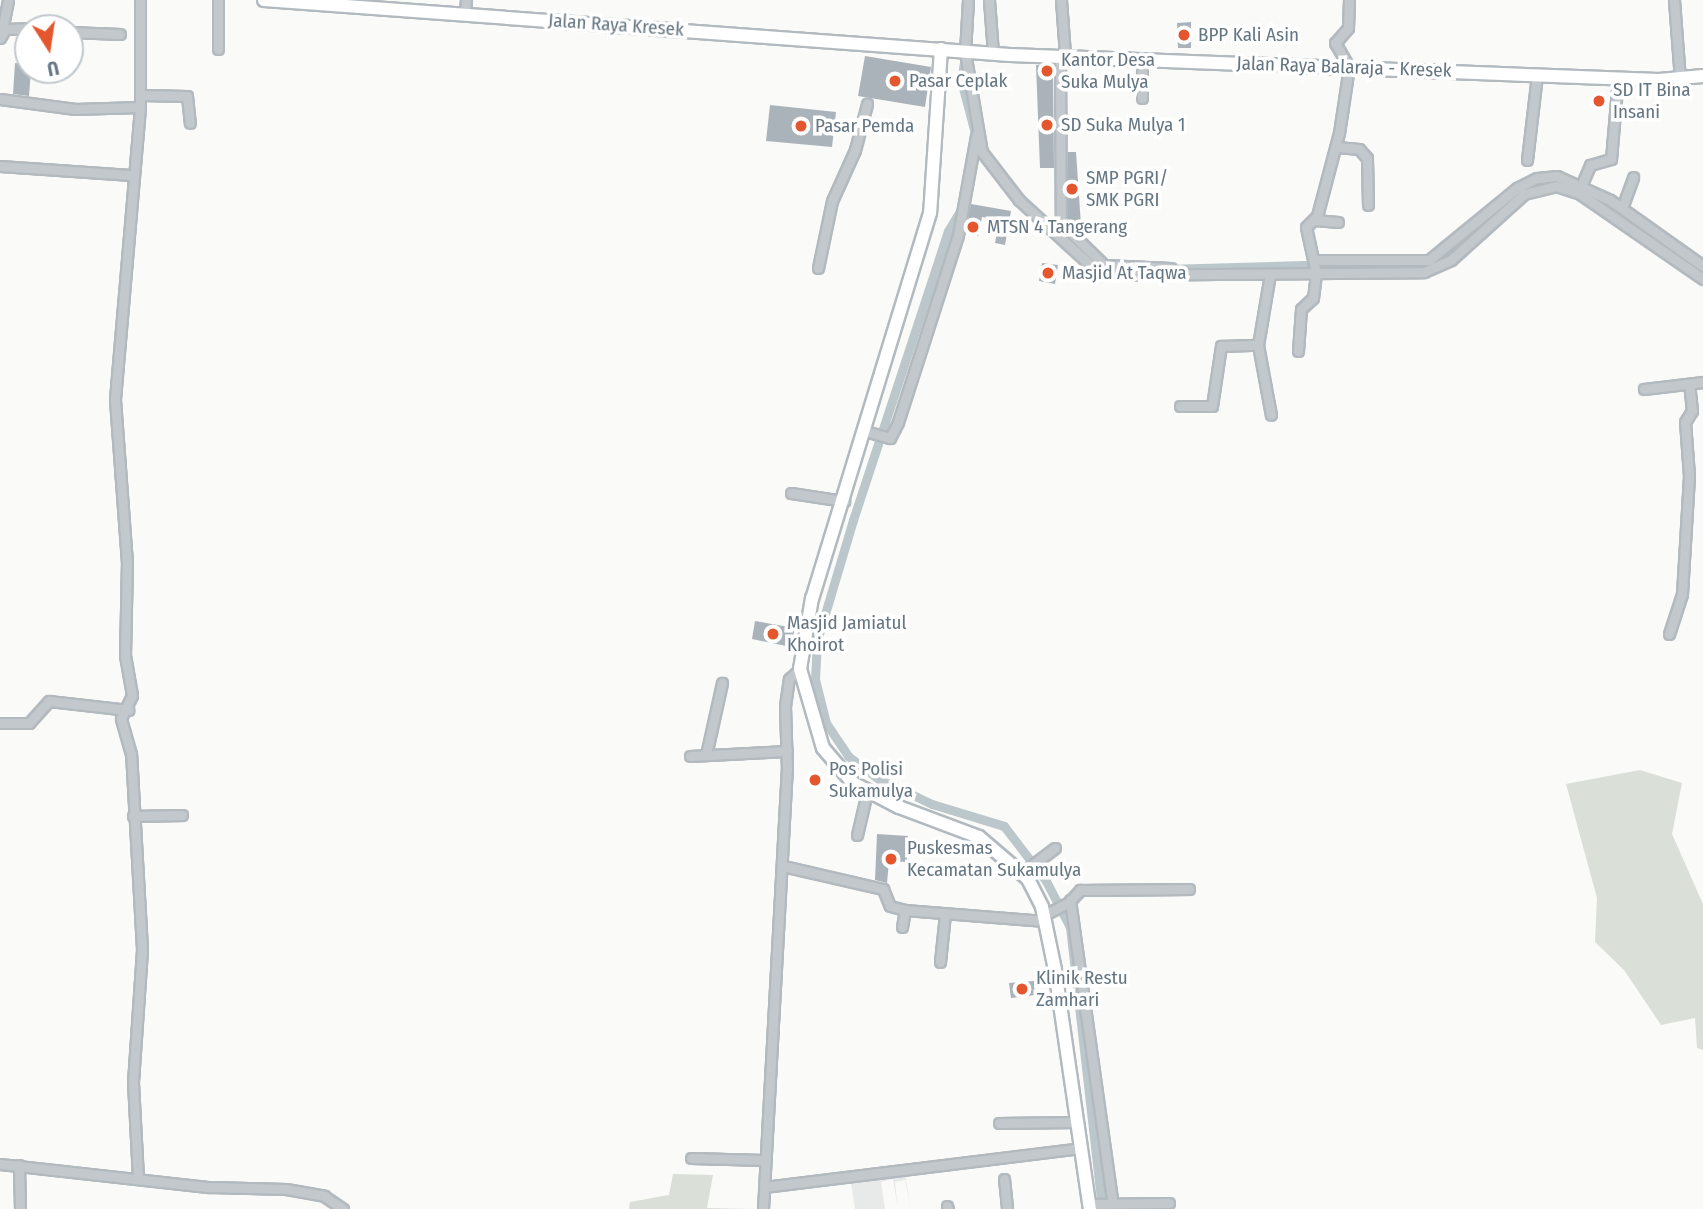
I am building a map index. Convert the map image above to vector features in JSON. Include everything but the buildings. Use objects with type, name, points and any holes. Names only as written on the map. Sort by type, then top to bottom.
[{"type":"main road","name":"Jalan Raya Kresek","points":[[264,0],[466,7],[989,53]]},
{"type":"main road","points":[[941,49],[930,213],[813,598],[800,669],[822,748],[867,792],[979,837],[1026,869],[1048,915],[1090,1205]]},
{"type":"main road","name":"Jalan Raya Balaraja - Kresek","points":[[989,53],[1618,78],[1680,79],[1703,76]]},
{"type":"street","points":[[1,35],[8,0]]},
{"type":"street","points":[[138,1178],[133,1068],[142,949],[131,754],[121,718],[128,710],[132,695],[125,656],[127,563],[115,399],[131,175],[141,95],[140,0]]},
{"type":"street","points":[[218,0],[218,49]]},
{"type":"street","points":[[968,0],[967,52],[977,134],[988,165],[1094,272],[1137,278],[1270,274],[1316,266],[1429,260],[1529,181],[1557,176],[1583,184],[1622,208],[1703,266]]},
{"type":"street","points":[[989,0],[989,53]]},
{"type":"street","points":[[1061,0],[1061,223],[1104,265],[1171,268]]},
{"type":"street","points":[[1297,351],[1301,309],[1313,298],[1316,266],[1306,229],[1315,220],[1337,147],[1349,67],[1335,45],[1348,28],[1349,0]]},
{"type":"street","points":[[1674,0],[1680,79]]},
{"type":"street","points":[[84,33],[120,34]]},
{"type":"street","points":[[1142,59],[1142,98]]},
{"type":"street","points":[[1527,160],[1536,75]]},
{"type":"street","points":[[1583,184],[1590,166],[1611,159],[1618,78]]},
{"type":"street","points":[[141,95],[187,96],[190,123]]},
{"type":"street","points":[[0,99],[75,109],[140,107]]},
{"type":"street","points":[[818,268],[832,201],[855,150],[867,104]]},
{"type":"street","points":[[865,431],[882,437],[892,437],[898,422],[958,235],[977,134]]},
{"type":"street","points":[[1337,147],[1359,149],[1367,158],[1368,205]]},
{"type":"street","points":[[0,166],[131,175]]},
{"type":"street","points":[[1622,208],[1633,177]]},
{"type":"street","points":[[1316,266],[1431,270],[1451,260],[1524,194],[1556,186],[1580,194],[1703,279]]},
{"type":"street","points":[[1315,220],[1338,222]]},
{"type":"street","points":[[1270,274],[1258,345],[1271,415]]},
{"type":"street","points":[[1180,406],[1212,406],[1221,346],[1258,345]]},
{"type":"street","points":[[1644,389],[1703,382]]},
{"type":"street","points":[[1669,634],[1682,594],[1689,476],[1685,422],[1692,411],[1689,384]]},
{"type":"street","points":[[791,493],[844,501]]},
{"type":"street","points":[[763,1209],[783,866],[789,679],[800,669]]},
{"type":"street","points":[[706,755],[722,682]]},
{"type":"street","points":[[0,723],[29,723],[49,701],[128,710]]},
{"type":"street","points":[[690,756],[787,751]]},
{"type":"street","points":[[857,835],[867,792]]},
{"type":"street","points":[[134,816],[182,816]]},
{"type":"street","points":[[1026,869],[1055,848]]},
{"type":"street","points":[[783,866],[883,889],[887,904],[905,911],[944,914],[1048,915],[1086,889],[1189,889]]},
{"type":"street","points":[[1069,902],[1109,1200]]},
{"type":"street","points":[[902,927],[905,911]]},
{"type":"street","points":[[940,962],[944,914]]},
{"type":"street","points":[[999,1123],[1077,1122]]},
{"type":"street","points":[[764,1187],[1081,1148]]},
{"type":"street","points":[[691,1157],[764,1160]]},
{"type":"street","points":[[0,1164],[286,1189],[324,1196],[343,1209]]},
{"type":"street","points":[[19,1166],[20,1209]]},
{"type":"street","points":[[1004,1179],[1007,1209]]},
{"type":"street","points":[[1090,1205],[1109,1200],[1169,1203]]},
{"type":"shaded area","points":[[1640,770],[1682,783],[1672,834],[1703,904],[1703,1050],[1697,1048],[1695,1018],[1661,1025],[1624,970],[1595,942],[1597,898],[1566,784]]},
{"type":"shaded area","points":[[673,1174],[713,1175],[707,1208],[750,1209],[629,1209],[630,1202],[669,1195]]},
{"type":"shaded area","points":[[905,1174],[911,1209],[905,1180],[895,1182],[898,1209],[893,1179],[881,1182],[885,1209],[855,1209],[851,1183]]},
{"type":"waterway","points":[[965,56],[961,80],[976,137]]},
{"type":"waterway","points":[[1526,185],[1557,180]]},
{"type":"waterway","points":[[963,206],[948,231],[853,520],[817,641],[815,679],[826,723],[848,756],[879,779],[932,804],[1004,826],[1046,881],[1070,927],[1102,1209]]},
{"type":"waterway","points":[[1166,269],[1341,264]]},
{"type":"place","name":"BPP Kali Asin","points":[[1184,35]]},
{"type":"place","name":"Kantor Desa Suka Mulya","points":[[1047,71]]},
{"type":"place","name":"Pasar Ceplak","points":[[895,81]]},
{"type":"place","name":"SD IT Bina Insani","points":[[1599,101]]},
{"type":"place","name":"SD Suka Mulya 1","points":[[1047,125]]},
{"type":"place","name":"Pasar Pemda","points":[[801,126]]},
{"type":"place","name":"SMP PGRI/ SMK PGRI","points":[[1072,189]]},
{"type":"place","name":"MTSN 4 Tangerang","points":[[973,227]]},
{"type":"place","name":"Masjid At Taqwa","points":[[1048,273]]},
{"type":"place","name":"Masjid Jamiatul Khoirot","points":[[773,634]]},
{"type":"place","name":"Pos Polisi Sukamulya","points":[[815,780]]},
{"type":"place","name":"Puskesmas Kecamatan Sukamulya","points":[[891,859]]},
{"type":"place","name":"Klinik Restu Zamhari","points":[[1022,989]]}]
